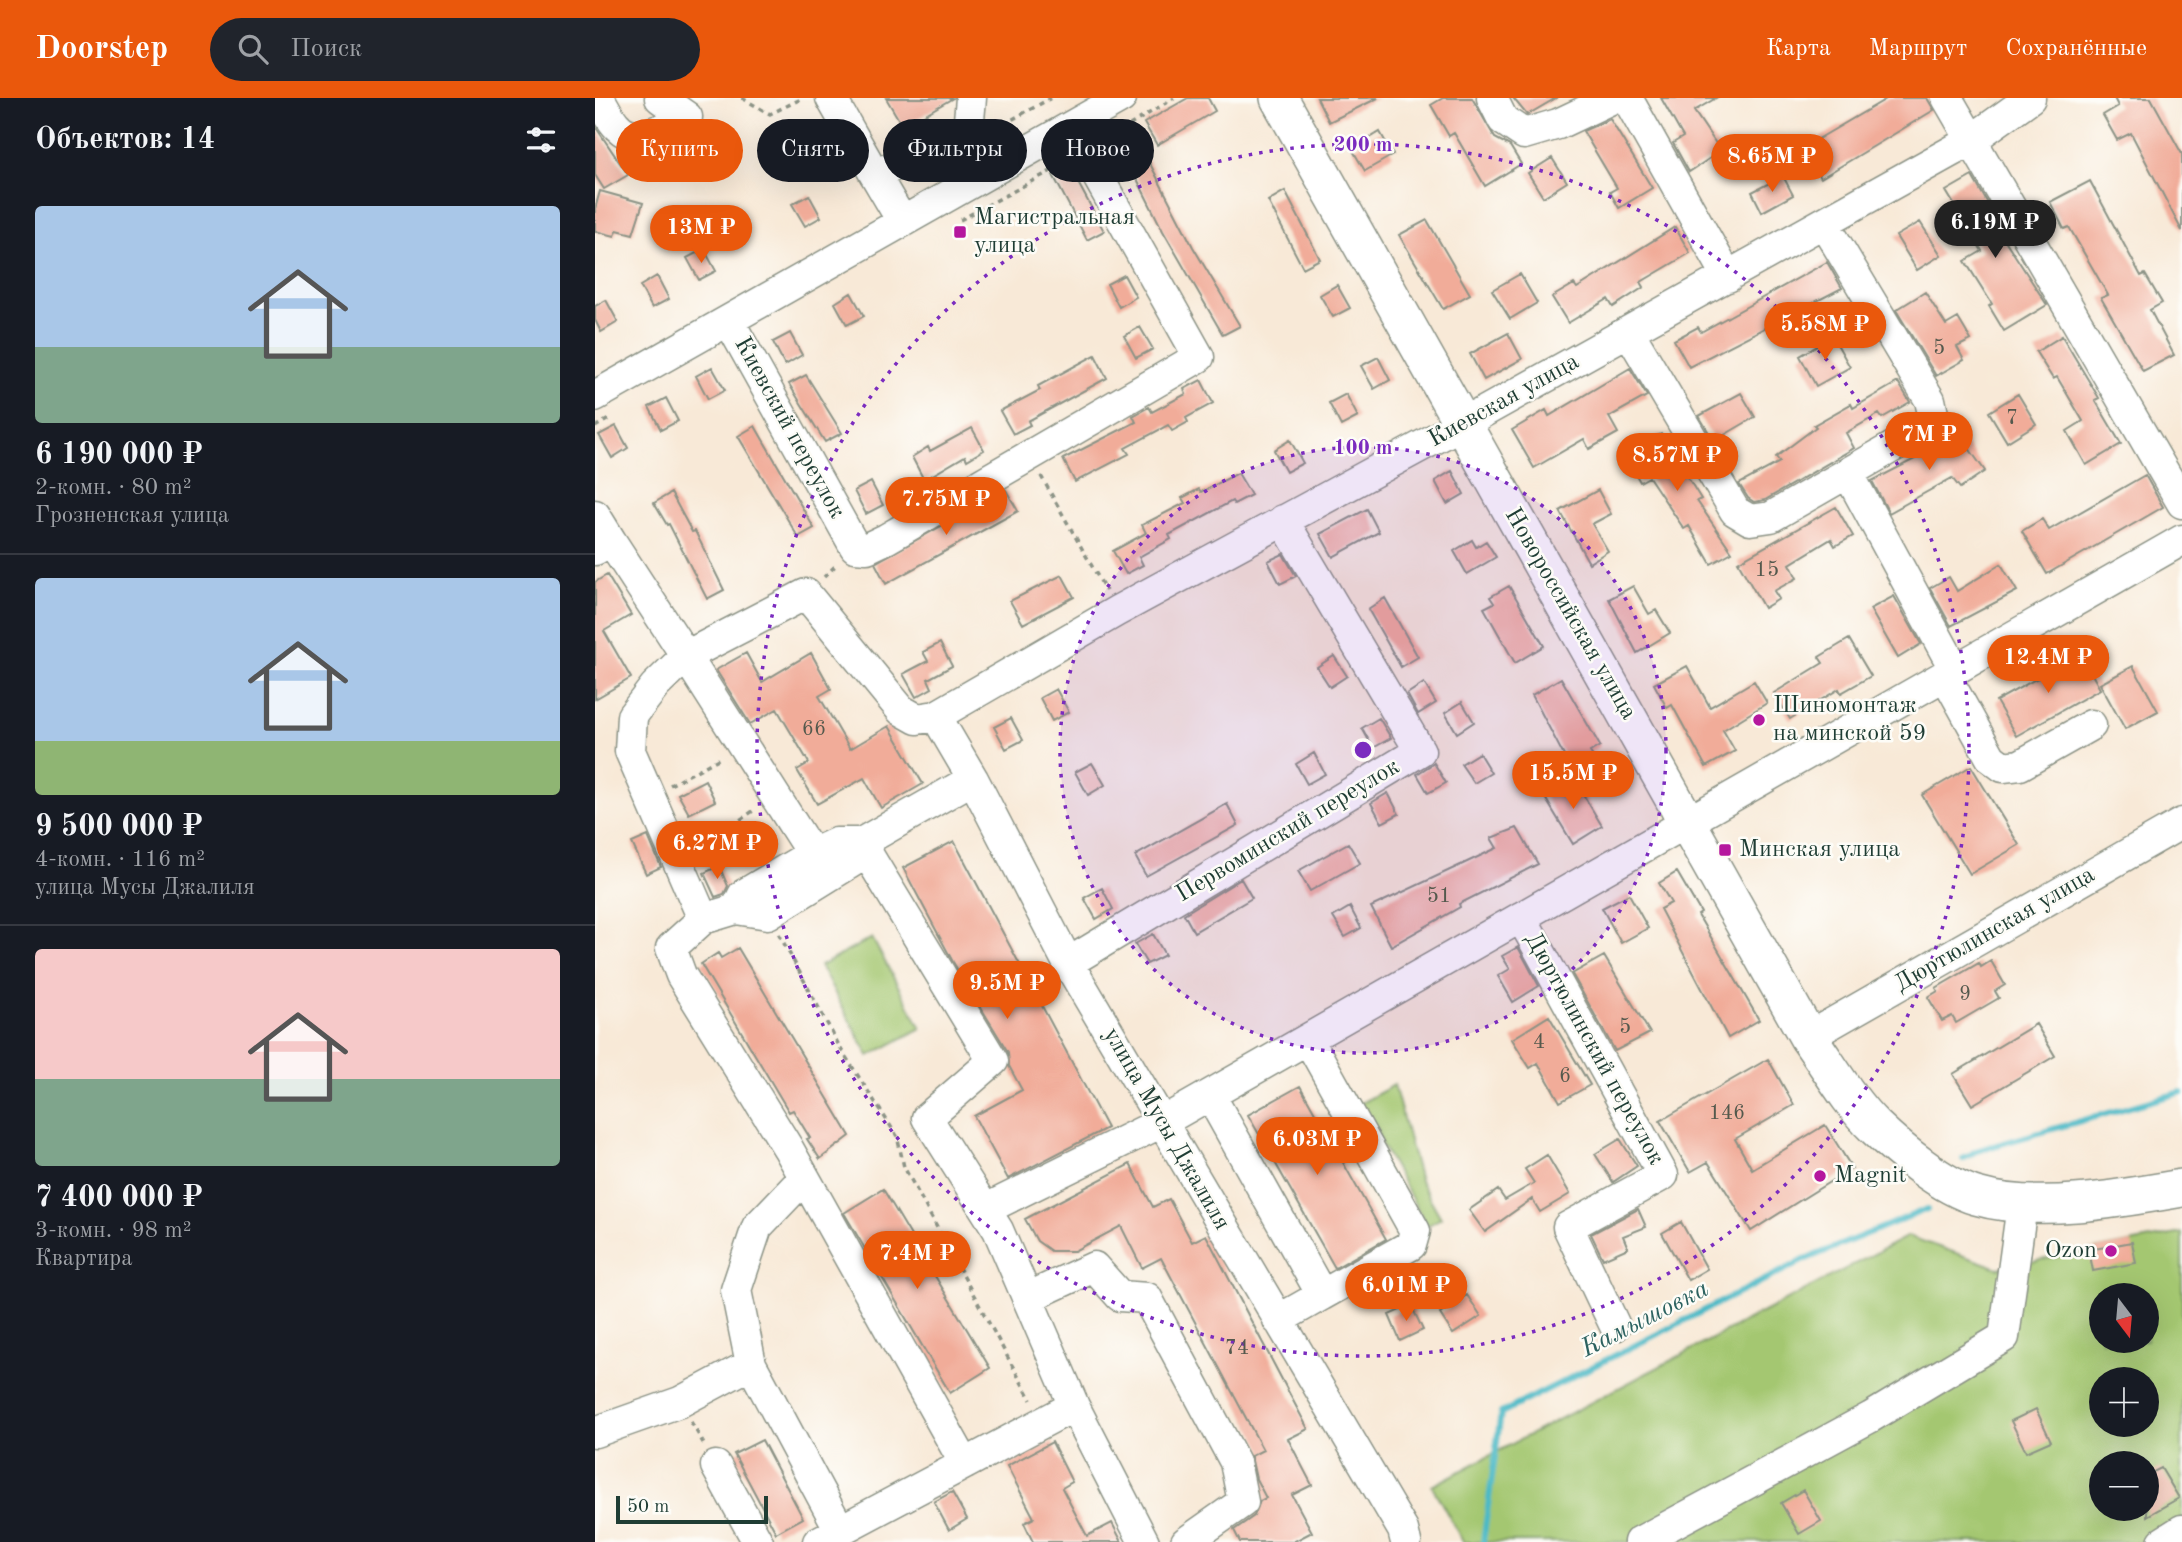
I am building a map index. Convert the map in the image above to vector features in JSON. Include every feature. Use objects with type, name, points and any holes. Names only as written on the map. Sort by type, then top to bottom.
[{"type":"main road","name":"Новороссийская улица","points":[[1279,98],[1808,1037],[1873,1125],[1924,1168],[1973,1195],[2022,1205],[2134,1197],[2182,1188]]},
{"type":"street","points":[[599,98],[619,129],[634,135],[657,132],[687,117],[660,98]]},
{"type":"street","points":[[831,98],[902,221]]},
{"type":"street","points":[[970,119],[971,98]]},
{"type":"street","points":[[1084,119],[1121,98]]},
{"type":"street","points":[[1492,98],[1503,120],[1524,134],[1558,124],[1613,98]]},
{"type":"street","points":[[1626,98],[1728,277]]},
{"type":"street","points":[[1947,98],[2182,503]]},
{"type":"street","name":"Киевская улица","points":[[936,716],[1117,611],[1629,332],[1970,141],[2030,98]]},
{"type":"street","points":[[875,175],[883,172]]},
{"type":"street","points":[[595,396],[970,182]]},
{"type":"street","name":"Киевский переулок","points":[[729,321],[855,547],[867,548],[1199,358],[1101,182]]},
{"type":"street","points":[[1629,332],[1735,511],[1750,520],[1771,517],[1926,428],[1933,414],[1930,400],[1824,223]]},
{"type":"street","points":[[1847,473],[1991,758],[2003,767],[2020,765],[2091,725]]},
{"type":"street","points":[[595,515],[603,546],[686,656],[813,854]]},
{"type":"street","name":"Первоминский переулок","points":[[1068,963],[1420,751],[1283,520]]},
{"type":"street","points":[[986,1209],[1162,1122],[2182,540]]},
{"type":"street","points":[[703,919],[630,751],[632,716],[655,686],[686,656],[806,594],[901,710],[917,719],[936,716]]},
{"type":"street","name":"улица Мусы Джалиля","points":[[936,716],[974,779],[1068,963],[1403,1530],[1406,1542]]},
{"type":"street","points":[[965,1464],[804,1178],[681,975],[671,948],[703,919],[736,909],[768,914],[865,847],[974,779]]},
{"type":"street","name":"Дюртюлинская улица","points":[[1808,1037],[2182,823]]},
{"type":"street","points":[[736,909],[743,895],[813,854],[836,843],[865,847]]},
{"type":"street","points":[[865,847],[993,1061],[927,1118],[986,1209],[1074,1406],[1144,1542]]},
{"type":"street","name":"Дюртюлинский переулок","points":[[1521,917],[1663,1175],[1568,1227],[1615,1326]]},
{"type":"street","points":[[1278,1320],[1411,1245],[1415,1231],[1308,1039]]},
{"type":"street","points":[[1210,1095],[1322,1295]]},
{"type":"street","points":[[804,1178],[757,1227],[736,1290],[751,1364],[829,1536],[1074,1406]]},
{"type":"street","points":[[1639,1542],[1871,1417],[2004,1337],[2022,1205]]},
{"type":"street","points":[[1027,1298],[1094,1267],[1120,1296],[1147,1298],[1235,1462],[1243,1502],[1186,1542]]},
{"type":"street","points":[[595,1432],[680,1402],[751,1364]]},
{"type":"street","points":[[716,1466],[758,1542]]},
{"type":"street","points":[[2163,1542],[2182,1530]]},
{"type":"path","points":[[742,98],[770,114],[803,98]]},
{"type":"path","points":[[1006,119],[1051,98]]},
{"type":"path","points":[[1031,456],[1117,611]]},
{"type":"path","points":[[806,594],[855,547]]},
{"type":"path","points":[[648,797],[742,747]]},
{"type":"path","points":[[680,862],[774,796]]},
{"type":"path","points":[[768,914],[842,1051],[898,1136],[904,1167],[1043,1422]]},
{"type":"path","points":[[680,1402],[716,1466]]},
{"type":"green space","points":[[872,938],[921,1028],[869,1056],[820,966]]},
{"type":"green space","points":[[1394,1085],[1420,1181],[1441,1218],[1427,1226],[1359,1104]]},
{"type":"green space","points":[[2182,1233],[2182,1542],[1463,1542],[1432,1486],[1908,1236],[1998,1268]]},
{"type":"building","points":[[886,98],[953,98],[917,119],[898,119]]},
{"type":"building","points":[[1188,98],[1208,98],[1215,111],[1157,145],[1154,140],[1154,119],[1151,119]]},
{"type":"building","points":[[1317,98],[1378,98],[1329,122]]},
{"type":"building","points":[[1443,98],[1472,98],[1495,138],[1510,146],[1521,164],[1485,186],[1454,133],[1449,136],[1431,105]]},
{"type":"building","points":[[1513,98],[1556,98],[1527,115]]},
{"type":"building","points":[[1661,98],[1716,98],[1694,111],[1721,151],[1689,172],[1673,143],[1683,137]]},
{"type":"building","points":[[1888,98],[1927,98],[1934,110],[1821,178],[1801,149]]},
{"type":"building","points":[[2114,98],[2151,98],[2182,154],[2182,231],[2131,133],[2117,140],[2103,115],[2118,106]]},
{"type":"building","points":[[1610,119],[1652,188],[1619,208],[1610,192],[1617,188],[1583,131]]},
{"type":"building","points":[[595,126],[616,157],[616,182],[604,189],[595,175]]},
{"type":"building","points":[[1380,132],[1393,155],[1365,171],[1352,149]]},
{"type":"building","points":[[1552,158],[1567,182],[1543,197],[1528,173]]},
{"type":"building","points":[[1154,171],[1193,247],[1240,326],[1223,335],[1163,231],[1138,182],[1154,182]]},
{"type":"building","points":[[1783,176],[1793,195],[1762,212],[1752,192]]},
{"type":"building","points":[[1972,176],[1994,214],[1990,217],[2047,305],[2004,331],[1989,306],[1992,304],[1965,261],[1982,251],[1946,191]]},
{"type":"building","points":[[2090,181],[2141,276],[2145,274],[2162,303],[2150,310],[2174,355],[2143,371],[2101,298],[2108,295],[2069,227],[2064,229],[2050,202]]},
{"type":"building","points":[[1057,182],[1078,182],[1104,231],[1087,240]]},
{"type":"building","points":[[600,191],[643,203],[633,234],[617,230],[615,236],[595,231],[595,209]]},
{"type":"building","points":[[1285,191],[1320,259],[1303,268],[1268,201]]},
{"type":"building","points":[[809,195],[821,217],[805,226],[792,204]]},
{"type":"building","points":[[1427,220],[1470,294],[1443,309],[1399,235]]},
{"type":"building","points":[[1920,222],[1941,255],[1917,270],[1896,236]]},
{"type":"building","points":[[1675,227],[1690,253],[1641,282],[1644,287],[1613,307],[1608,299],[1568,323],[1552,297],[1574,284],[1577,288]]},
{"type":"building","points":[[704,249],[716,271],[699,280],[687,258]]},
{"type":"building","points":[[1827,262],[1842,288],[1689,367],[1674,340],[1698,327],[1701,332]]},
{"type":"building","points":[[1520,274],[1537,303],[1510,319],[1492,290]]},
{"type":"building","points":[[1124,275],[1136,297],[1119,307],[1107,284]]},
{"type":"building","points":[[657,276],[669,299],[652,308],[640,286]]},
{"type":"building","points":[[1337,285],[1350,308],[1333,317],[1320,295]]},
{"type":"building","points":[[1925,292],[1946,325],[1958,318],[1971,340],[1957,347],[1964,360],[1936,376],[1896,310]]},
{"type":"building","points":[[851,293],[864,316],[847,325],[835,303]]},
{"type":"building","points":[[606,300],[618,322],[601,332],[595,320],[595,306]]},
{"type":"building","points":[[1140,327],[1153,349],[1136,358],[1124,336]]},
{"type":"building","points":[[790,333],[802,355],[785,365],[773,342]]},
{"type":"building","points":[[1508,333],[1522,359],[1484,380],[1470,354]]},
{"type":"building","points":[[2062,336],[2099,398],[2095,400],[2121,444],[2086,465],[2067,431],[2083,421],[2057,377],[2053,379],[2036,352]]},
{"type":"building","points":[[1833,337],[1850,367],[1816,386],[1800,356]]},
{"type":"building","points":[[1095,355],[1107,378],[1028,421],[1030,425],[1013,434],[1000,411],[1040,390],[1038,386]]},
{"type":"building","points":[[1378,357],[1390,380],[1374,389],[1361,366]]},
{"type":"building","points":[[712,367],[725,390],[708,399],[696,376]]},
{"type":"building","points":[[1630,368],[1647,396],[1609,417],[1618,433],[1589,449],[1584,439],[1534,468],[1512,430],[1546,410],[1549,416]]},
{"type":"building","points":[[806,375],[842,433],[825,442],[789,384]]},
{"type":"building","points":[[1201,380],[1213,403],[1186,418],[1188,422],[1172,431],[1168,425],[1125,448],[1129,454],[1075,482],[1063,459],[1136,422],[1133,416],[1149,407],[1152,412],[1186,394],[1184,389]]},
{"type":"building","points":[[1898,382],[1910,402],[1882,418],[1879,414],[1846,433],[1854,448],[1765,500],[1754,502],[1748,498],[1739,484],[1780,462],[1776,457],[1816,427],[1814,425],[1851,404],[1853,408]]},
{"type":"building","points":[[1741,393],[1755,417],[1714,441],[1699,416]]},
{"type":"building","points":[[1346,394],[1358,417],[1341,426],[1329,403]]},
{"type":"building","points":[[2018,394],[2036,424],[2007,442],[1989,412]]},
{"type":"building","points":[[666,398],[678,421],[661,430],[649,407]]},
{"type":"building","points":[[616,426],[628,448],[612,458],[599,435]]},
{"type":"building","points":[[755,426],[814,528],[798,537],[738,436]]},
{"type":"building","points":[[972,428],[984,450],[967,460],[965,456],[924,480],[912,457],[928,447],[930,451]]},
{"type":"building","points":[[1956,430],[1985,471],[1960,488],[1952,478],[1889,513],[1872,481],[1915,459]]},
{"type":"building","points":[[1661,434],[1701,499],[1697,501],[1732,552],[1711,564],[1689,526],[1684,529],[1649,477],[1640,482],[1624,454]]},
{"type":"building","points":[[1290,440],[1303,463],[1286,472],[1274,450]]},
{"type":"building","points":[[1452,471],[1464,494],[1447,504],[1435,481]]},
{"type":"building","points":[[1238,473],[1251,495],[1234,504],[1232,501],[1169,535],[1171,539],[1139,557],[1143,565],[1126,574],[1113,551],[1146,533],[1142,525],[1185,503],[1182,498],[1199,489],[1201,492]]},
{"type":"building","points":[[2145,475],[2163,507],[2047,574],[2022,531],[2042,519],[2049,530]]},
{"type":"building","points":[[871,482],[883,505],[866,514],[854,491]]},
{"type":"building","points":[[1006,490],[1018,511],[886,584],[875,563]]},
{"type":"building","points":[[1598,490],[1611,514],[1592,524],[1608,551],[1589,563],[1560,511]]},
{"type":"building","points":[[671,493],[692,532],[695,531],[724,590],[707,599],[669,524],[667,525],[654,503]]},
{"type":"building","points":[[1836,507],[1853,536],[1835,546],[1831,539],[1790,564],[1797,578],[1774,591],[1779,599],[1764,608],[1738,562]]},
{"type":"building","points":[[1367,509],[1379,532],[1333,557],[1320,534]]},
{"type":"building","points":[[1472,540],[1476,547],[1486,541],[1496,557],[1467,574],[1454,551]]},
{"type":"building","points":[[1283,554],[1296,576],[1280,584],[1268,561]]},
{"type":"building","points":[[2001,564],[2017,591],[1951,626],[1930,588],[1949,577],[1957,591]]},
{"type":"building","points":[[607,575],[631,615],[604,631],[631,678],[595,699],[595,582]]},
{"type":"building","points":[[1062,575],[1074,597],[1023,624],[1010,601]]},
{"type":"building","points":[[1509,586],[1544,646],[1515,663],[1484,608],[1494,603],[1490,597]]},
{"type":"building","points":[[1633,586],[1649,614],[1656,610],[1670,633],[1637,653],[1609,599]]},
{"type":"building","points":[[1894,596],[1921,644],[1898,658],[1870,609]]},
{"type":"building","points":[[1385,598],[1418,657],[1401,667],[1368,609]]},
{"type":"building","points":[[1849,639],[1871,676],[1841,693],[1839,689],[1790,719],[1774,693],[1823,663],[1819,657]]},
{"type":"building","points":[[940,643],[952,666],[928,679],[932,688],[916,697],[903,674],[928,661],[923,652]]},
{"type":"building","points":[[746,653],[762,682],[811,653],[831,689],[819,696],[850,749],[889,726],[923,784],[881,808],[864,778],[817,804],[797,770],[809,763],[777,709],[750,724],[716,670]]},
{"type":"building","points":[[2081,654],[2100,689],[2016,736],[1996,701]]},
{"type":"building","points":[[1334,656],[1347,676],[1330,687],[1317,667]]},
{"type":"building","points":[[1687,666],[1710,707],[1754,681],[1767,703],[1723,730],[1735,751],[1706,767],[1672,705],[1667,708],[1654,684]]},
{"type":"building","points":[[2133,666],[2158,711],[2125,729],[2100,684]]},
{"type":"building","points":[[1561,678],[1600,746],[1590,752],[1595,760],[1573,773],[1532,695]]},
{"type":"building","points":[[1424,683],[1436,703],[1418,714],[1407,694]]},
{"type":"building","points":[[1056,689],[1069,712],[1052,721],[1040,698]]},
{"type":"building","points":[[1462,702],[1474,722],[1457,733],[1445,713]]},
{"type":"building","points":[[1011,718],[1023,740],[1006,749],[994,727]]},
{"type":"building","points":[[1379,718],[1391,738],[1373,748],[1362,728]]},
{"type":"building","points":[[1314,753],[1325,774],[1307,784],[1296,764]]},
{"type":"building","points":[[1479,753],[1491,773],[1474,783],[1461,764]]},
{"type":"building","points":[[1092,763],[1105,785],[1088,795],[1075,772]]},
{"type":"building","points":[[1434,763],[1446,783],[1428,793],[1417,774]]},
{"type":"building","points":[[1971,766],[2019,845],[1970,874],[1922,795]]},
{"type":"building","points":[[1574,779],[1602,826],[1573,844],[1544,796]]},
{"type":"building","points":[[705,780],[715,801],[689,814],[678,794]]},
{"type":"building","points":[[1388,793],[1399,814],[1382,823],[1371,803]]},
{"type":"building","points":[[1227,804],[1238,825],[1146,876],[1135,856]]},
{"type":"building","points":[[1517,828],[1538,864],[1459,904],[1460,907],[1391,946],[1371,907],[1497,848],[1491,838]]},
{"type":"building","points":[[648,836],[661,867],[646,874],[632,843]]},
{"type":"building","points":[[954,841],[1107,1128],[1008,1179],[974,1116],[1022,1090],[1009,1066],[1008,1052],[953,962],[903,868]]},
{"type":"building","points":[[1348,843],[1360,863],[1310,891],[1298,871]]},
{"type":"building","points":[[719,866],[728,886],[724,894],[715,897],[704,873]]},
{"type":"building","points":[[1677,872],[1701,913],[1698,915],[1759,1020],[1728,1038],[1660,909],[1671,903],[1659,883]]},
{"type":"building","points":[[1241,879],[1252,898],[1194,932],[1184,914]]},
{"type":"building","points":[[1102,888],[1113,909],[1096,919],[1084,898]]},
{"type":"building","points":[[1629,894],[1648,928],[1621,943],[1602,908]]},
{"type":"building","points":[[1350,907],[1361,928],[1345,937],[1333,917]]},
{"type":"building","points":[[1153,934],[1165,955],[1147,964],[1135,944]]},
{"type":"building","points":[[1518,947],[1539,986],[1513,1002],[1498,976],[1510,969],[1502,956]]},
{"type":"building","points":[[738,948],[850,1136],[820,1159],[793,1110],[789,1112],[701,964],[718,953],[721,958]]},
{"type":"building","points":[[1604,956],[1650,1033],[1615,1051],[1572,974]]},
{"type":"building","points":[[1991,961],[2005,985],[1995,991],[1999,998],[1956,1023],[1952,1016],[1942,1021],[1928,997],[1938,991],[1936,988],[1979,963],[1981,967]]},
{"type":"building","points":[[1549,1016],[1590,1085],[1560,1102],[1538,1063],[1530,1068],[1512,1039]]},
{"type":"building","points":[[2036,1024],[2055,1056],[1972,1105],[1953,1074]]},
{"type":"building","points":[[1768,1059],[1794,1105],[1735,1139],[1752,1169],[1825,1125],[1852,1168],[1751,1231],[1708,1162],[1690,1172],[1660,1121]]},
{"type":"building","points":[[1300,1086],[1386,1239],[1335,1268],[1248,1115]]},
{"type":"building","points":[[1620,1139],[1637,1166],[1613,1182],[1595,1154]]},
{"type":"building","points":[[1547,1155],[1570,1194],[1540,1212],[1532,1199],[1485,1232],[1469,1210],[1498,1190],[1505,1200],[1534,1183],[1525,1169]]},
{"type":"building","points":[[1130,1164],[1153,1207],[1169,1199],[1192,1242],[1206,1235],[1308,1429],[1288,1439],[1312,1485],[1292,1495],[1312,1532],[1293,1542],[1240,1542],[1234,1530],[1254,1516],[1260,1501],[1266,1498],[1256,1479],[1251,1456],[1263,1450],[1161,1258],[1142,1268],[1121,1226],[1074,1251],[1051,1251],[1037,1241],[1025,1219]]},
{"type":"building","points":[[883,1189],[990,1368],[950,1393],[844,1213]]},
{"type":"building","points":[[1638,1209],[1646,1227],[1623,1236],[1628,1248],[1603,1259],[1591,1234]]},
{"type":"building","points":[[1681,1222],[1707,1269],[1688,1280],[1662,1233]]},
{"type":"building","points":[[2132,1242],[2136,1263],[2093,1271],[2089,1250]]},
{"type":"building","points":[[1467,1295],[1481,1316],[1453,1334],[1440,1314]]},
{"type":"building","points":[[1411,1305],[1423,1330],[1400,1341],[1389,1315]]},
{"type":"building","points":[[2036,1409],[2051,1441],[2026,1452],[2011,1421]]},
{"type":"building","points":[[762,1440],[803,1518],[776,1533],[734,1454]]},
{"type":"building","points":[[1052,1442],[1072,1482],[1062,1488],[1087,1536],[1112,1523],[1122,1542],[1033,1542],[1024,1523],[1034,1518],[1007,1466]]},
{"type":"building","points":[[2161,1468],[2179,1498],[2159,1509]]},
{"type":"building","points":[[1803,1490],[1821,1521],[1799,1534],[1781,1503]]},
{"type":"building","points":[[952,1492],[967,1519],[949,1530],[934,1502]]},
{"type":"waterway","name":"Камышовка","points":[[1963,1159],[1976,1151],[2182,1092]]},
{"type":"waterway","name":"Камышовка","points":[[1483,1542],[1501,1413],[1804,1260],[1927,1209]]},
{"type":"place","name":"Магистральная улица","points":[[960,232]]},
{"type":"place","name":"Шиномонтаж на минской 59","points":[[1759,720]]},
{"type":"place","name":"Минская улица","points":[[1725,850]]},
{"type":"place","name":"Magnit","points":[[1820,1176]]},
{"type":"place","name":"Ozon","points":[[2111,1251]]}]
